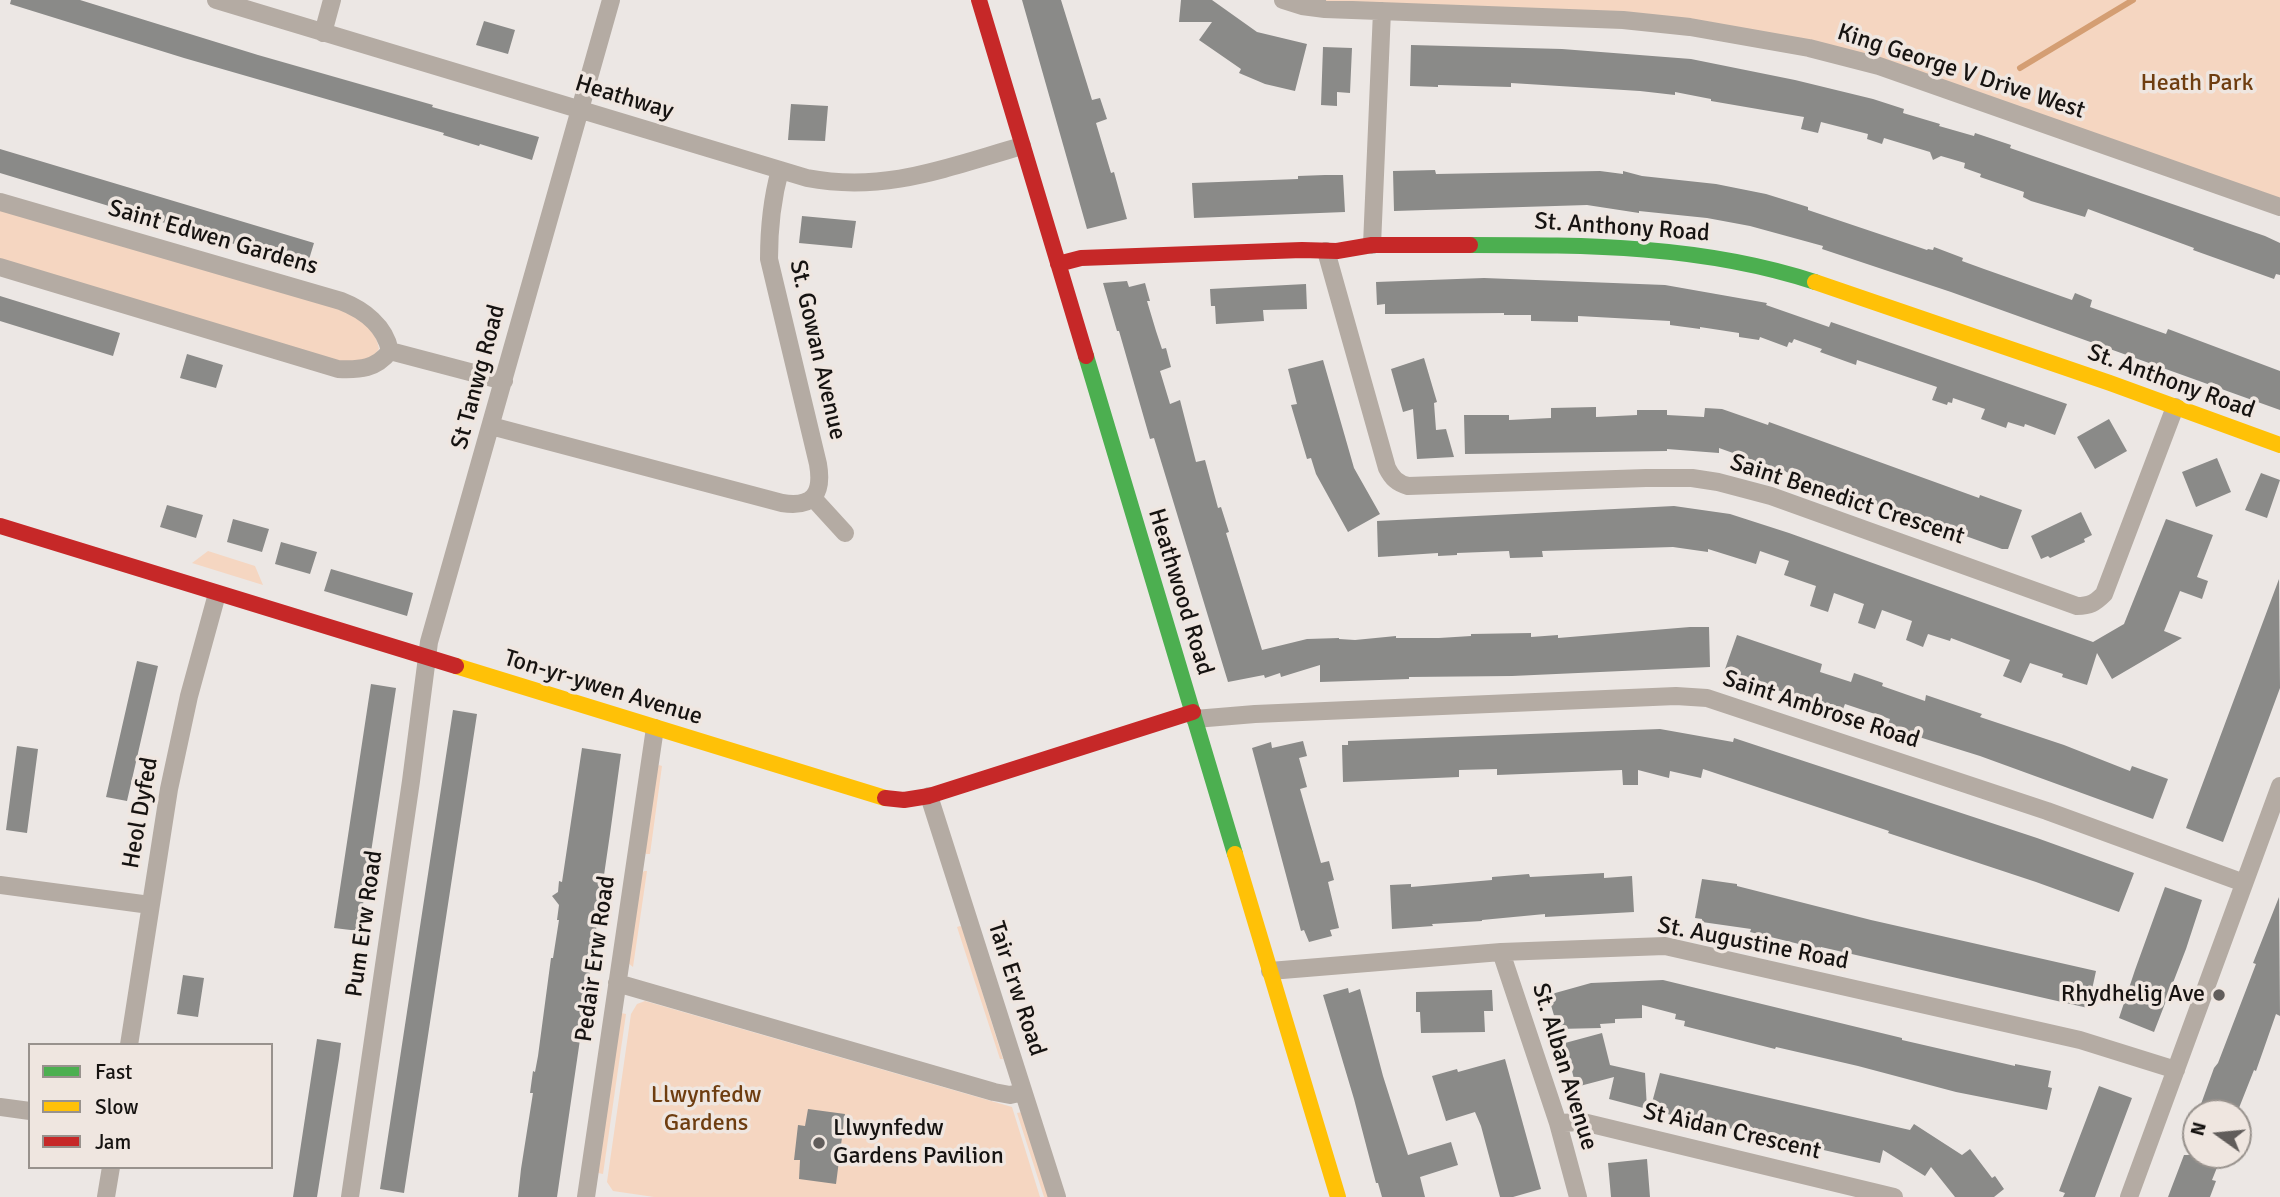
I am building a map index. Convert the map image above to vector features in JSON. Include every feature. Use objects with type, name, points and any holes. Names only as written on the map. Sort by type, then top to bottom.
[{"type":"street","name":"Heathway","points":[[216,0],[579,111],[828,182],[899,180],[944,170],[1022,146]]},
{"type":"street","points":[[323,33],[332,0]]},
{"type":"street","name":"St Tanwg Road","points":[[428,657],[429,642],[611,0]]},
{"type":"street","name":"Heathwood Road","points":[[979,0],[1338,1197]]},
{"type":"street","name":"King George V Drive West","points":[[1283,0],[1325,9],[1623,20],[1690,27],[1809,48],[1891,70],[2280,208]]},
{"type":"street","points":[[1372,245],[1382,11]]},
{"type":"street","name":"St. Gowan Avenue","points":[[780,170],[774,199],[769,259],[818,464],[820,478],[813,498]]},
{"type":"street","name":"Saint Edwen Gardens","points":[[0,202],[341,301],[355,307],[382,330],[390,351]]},
{"type":"street","name":"St. Anthony Road","points":[[1058,264],[1081,258],[1326,251],[1372,245],[1582,245],[1664,250],[1739,262],[1801,278],[2280,445]]},
{"type":"street","name":"Saint Benedict Crescent","points":[[1326,251],[1387,468],[1400,484],[1408,486],[1659,478],[1692,478],[1718,482],[1772,496],[2077,606],[2087,606],[2094,604],[2104,594],[2175,407]]},
{"type":"street","points":[[0,267],[338,369],[370,367],[381,362],[390,351],[504,381]]},
{"type":"street","points":[[491,426],[782,503],[796,505],[813,498],[845,533]]},
{"type":"street","name":"Ton-yr-ywen Avenue","points":[[0,526],[655,729],[870,794],[904,800],[929,796],[1194,716]]},
{"type":"street","name":"Heol Dyfed","points":[[129,1043],[169,789],[217,594]]},
{"type":"street","name":"Pum Erw Road","points":[[350,1197],[428,657]]},
{"type":"street","name":"Saint Ambrose Road","points":[[1194,716],[1676,696],[1707,698],[2047,811],[2244,883]]},
{"type":"street","name":"Pedair Erw Road","points":[[586,1197],[655,729]]},
{"type":"street","points":[[2129,1197],[2280,786]]},
{"type":"street","name":"Tair Erw Road","points":[[929,796],[1057,1197]]},
{"type":"street","points":[[0,885],[150,905]]},
{"type":"street","name":"St. Augustine Road","points":[[1270,971],[1501,952],[1665,946],[2080,1040],[2176,1070]]},
{"type":"street","name":"St. Alban Avenue","points":[[1501,952],[1558,1123],[1578,1197]]},
{"type":"street","points":[[617,983],[994,1092],[1010,1095],[1023,1092]]},
{"type":"street","points":[[0,1107],[28,1111]]},
{"type":"street","name":"St Aidan Crescent","points":[[1558,1123],[1583,1122],[1894,1197]]},
{"type":"street","points":[[106,1197],[111,1169]]},
{"type":"green space","name":"Heath Park","points":[[1301,0],[2280,0],[2280,201],[1801,41]]},
{"type":"green space","points":[[0,208],[341,308],[365,324],[374,335],[379,349],[366,360],[340,363],[0,261]]},
{"type":"green space","points":[[208,551],[255,566],[263,585],[192,563]]},
{"type":"green space","points":[[659,765],[662,766],[650,854],[646,854],[644,850]]},
{"type":"green space","points":[[647,871],[633,967],[628,963],[641,874]]},
{"type":"green space","points":[[960,926],[1003,1059],[1000,1059],[957,927]]},
{"type":"green space","name":"Llwynfedw Gardens","points":[[645,1001],[1012,1107],[1040,1197],[654,1197],[613,1191],[607,1182],[631,1014],[637,1004]]},
{"type":"green space","points":[[621,1013],[626,1014],[603,1174],[598,1173]]},
{"type":"green space","points":[[1022,1112],[1049,1197],[1044,1197],[1017,1113]]},
{"type":"building","points":[[11,0],[80,0],[539,137],[532,160],[184,58],[10,4]]},
{"type":"building","points":[[1022,0],[1061,0],[1092,100],[1100,98],[1107,119],[1096,123],[1127,219],[1087,229]]},
{"type":"building","points":[[1181,0],[1212,0],[1257,32],[1307,44],[1295,91],[1265,84],[1239,73],[1241,69],[1199,40],[1212,22],[1179,22]]},
{"type":"building","points":[[484,21],[515,30],[508,54],[476,45]]},
{"type":"building","points":[[1411,45],[1562,49],[1691,59],[1873,99],[1904,109],[1903,113],[1940,124],[1939,126],[1974,136],[1975,133],[2011,145],[2010,148],[2265,236],[2280,243],[2280,275],[2276,274],[2274,279],[2088,209],[2085,217],[2031,201],[2023,197],[2024,192],[1980,177],[1981,174],[1964,168],[1965,163],[1941,156],[1933,160],[1930,152],[1884,138],[1882,144],[1867,139],[1868,134],[1821,122],[1818,133],[1801,129],[1804,117],[1675,92],[1675,95],[1511,83],[1511,87],[1410,86]]},
{"type":"building","points":[[1323,47],[1352,48],[1350,93],[1337,92],[1337,106],[1321,105]]},
{"type":"building","points":[[791,104],[828,106],[825,141],[788,140]]},
{"type":"building","points":[[0,149],[314,243],[307,266],[0,173]]},
{"type":"building","points":[[1435,170],[1436,174],[1600,171],[1623,174],[1623,171],[1766,194],[1927,250],[1933,250],[1934,247],[1963,258],[1962,261],[2072,300],[2075,293],[2092,300],[2090,307],[2166,334],[2168,329],[2280,371],[2280,410],[1951,292],[1822,249],[1823,246],[1750,226],[1707,218],[1639,213],[1587,205],[1394,211],[1393,171]]},
{"type":"building","points":[[1343,175],[1345,212],[1194,218],[1192,183]]},
{"type":"building","points":[[802,216],[856,221],[852,248],[799,243]]},
{"type":"building","points":[[1484,278],[1665,285],[1767,303],[1766,305],[1829,327],[1831,322],[2067,404],[2055,435],[2025,424],[2024,427],[2008,422],[2006,428],[1981,419],[1985,409],[1953,398],[1952,403],[1948,402],[1947,405],[1932,400],[1937,387],[1857,360],[1856,365],[1794,339],[1787,347],[1760,337],[1759,340],[1739,337],[1739,333],[1670,325],[1670,321],[1578,316],[1578,322],[1531,321],[1531,315],[1504,313],[1385,314],[1385,304],[1377,305],[1376,282]]},
{"type":"building","points":[[1127,281],[1129,287],[1145,283],[1156,331],[1162,349],[1166,348],[1171,367],[1160,371],[1170,404],[1180,400],[1196,462],[1205,460],[1218,508],[1221,507],[1229,532],[1226,533],[1262,650],[1307,639],[1355,640],[1396,636],[1439,638],[1471,634],[1531,633],[1531,637],[1558,635],[1558,638],[1709,627],[1710,667],[1320,682],[1320,665],[1281,677],[1280,673],[1265,678],[1264,675],[1228,682],[1154,438],[1150,439],[1103,283]]},
{"type":"building","points":[[1306,284],[1307,309],[1263,310],[1264,321],[1216,324],[1210,289]]},
{"type":"building","points":[[0,296],[120,333],[113,356],[0,321]]},
{"type":"building","points":[[187,354],[223,365],[216,388],[180,378]]},
{"type":"building","points":[[1424,358],[1437,402],[1434,403],[1436,430],[1446,429],[1454,457],[1417,459],[1413,409],[1403,412],[1391,369]]},
{"type":"building","points":[[1323,360],[1354,468],[1380,514],[1348,532],[1316,474],[1311,458],[1307,459],[1291,405],[1297,404],[1288,369]]},
{"type":"building","points":[[1596,407],[1596,417],[1637,415],[1637,410],[1667,410],[1667,415],[1704,417],[1705,408],[1722,409],[1768,425],[1769,422],[1979,498],[1980,495],[2022,510],[2008,549],[2002,549],[1719,448],[1719,453],[1667,449],[1465,454],[1464,415],[1509,415],[1509,420],[1551,418],[1551,408]]},
{"type":"building","points":[[2109,419],[2127,451],[2095,469],[2077,437]]},
{"type":"building","points":[[2217,458],[2231,492],[2196,507],[2182,472]]},
{"type":"building","points":[[2261,473],[2280,480],[2267,518],[2245,510]]},
{"type":"building","points":[[167,505],[203,515],[196,538],[160,527]]},
{"type":"building","points":[[1674,506],[1730,514],[1789,533],[2093,642],[2124,624],[2166,519],[2213,535],[2197,577],[2208,581],[2202,599],[2180,591],[2164,631],[2182,638],[2112,679],[2097,653],[2087,685],[2030,663],[2021,683],[2003,676],[2010,660],[1951,638],[1950,641],[1928,634],[1923,647],[1906,640],[1912,621],[1882,610],[1875,629],[1858,623],[1864,604],[1834,593],[1828,612],[1810,606],[1816,586],[1784,575],[1789,561],[1760,551],[1756,564],[1708,549],[1708,552],[1673,547],[1542,551],[1543,557],[1510,558],[1509,551],[1378,557],[1377,521]]},
{"type":"building","points":[[2081,512],[2092,535],[2084,539],[2085,542],[2050,558],[2048,556],[2041,559],[2031,536]]},
{"type":"building","points":[[233,519],[269,529],[262,552],[227,542]]},
{"type":"building","points":[[281,542],[317,552],[310,574],[275,564]]},
{"type":"building","points":[[331,569],[413,593],[407,616],[324,591]]},
{"type":"building","points":[[2279,579],[2280,688],[2223,842],[2186,828]]},
{"type":"building","points":[[1737,635],[1822,664],[1820,672],[1851,682],[1854,673],[1925,701],[1926,695],[2130,771],[2132,766],[2168,779],[2153,819],[1980,756],[1887,727],[1890,719],[1845,704],[1843,709],[1811,699],[1810,701],[1724,672]]},
{"type":"building","points":[[137,661],[158,666],[127,801],[106,797]]},
{"type":"building","points":[[371,684],[396,688],[359,931],[334,928]]},
{"type":"building","points":[[453,710],[477,714],[404,1193],[380,1189]]},
{"type":"building","points":[[1660,729],[1733,742],[1734,738],[2037,838],[2134,873],[2119,912],[1703,769],[1701,778],[1670,771],[1669,778],[1638,770],[1638,785],[1623,785],[1622,770],[1497,775],[1497,769],[1459,770],[1459,777],[1343,782],[1342,745],[1348,745],[1348,741]]},
{"type":"building","points":[[1303,741],[1307,756],[1299,758],[1307,787],[1300,789],[1321,863],[1329,861],[1334,880],[1328,882],[1339,928],[1330,930],[1332,936],[1309,942],[1304,930],[1301,931],[1252,748],[1271,742],[1272,748]]},
{"type":"building","points":[[17,746],[38,749],[27,833],[6,830]]},
{"type":"building","points":[[582,748],[621,754],[610,834],[557,1197],[518,1197],[533,1093],[530,1093],[533,1071],[535,1072],[538,1056],[551,958],[559,920],[559,905],[552,896],[558,892],[559,881],[562,882]]},
{"type":"building","points":[[1604,873],[1604,878],[1632,876],[1634,912],[1545,917],[1545,914],[1392,929],[1390,885],[1411,884],[1411,887],[1529,874],[1530,877]]},
{"type":"building","points":[[1702,879],[1737,884],[1871,920],[2096,971],[2088,1008],[1799,944],[1750,932],[1751,929],[1702,922],[1702,919],[1695,918]]},
{"type":"building","points":[[2165,887],[2202,900],[2154,1032],[2119,1018]]},
{"type":"building","points":[[2279,897],[2280,1016],[2276,1014],[2256,1071],[2254,1070],[2243,1099],[2203,1099],[2256,964],[2253,963]]},
{"type":"building","points":[[183,975],[204,978],[198,1017],[177,1014]]},
{"type":"building","points":[[1663,980],[1902,1040],[2015,1066],[2051,1071],[2048,1087],[2052,1088],[2047,1110],[1956,1092],[1858,1066],[1684,1026],[1685,1021],[1675,1019],[1676,1014],[1642,1005],[1642,1018],[1615,1019],[1615,1023],[1600,1024],[1601,1028],[1558,1029],[1548,995],[1591,983]]},
{"type":"building","points":[[1348,988],[1349,993],[1360,989],[1408,1155],[1451,1142],[1458,1165],[1420,1177],[1425,1197],[1382,1197],[1376,1183],[1323,995]]},
{"type":"building","points":[[1492,990],[1493,1011],[1484,1011],[1485,1032],[1421,1033],[1420,1012],[1416,1012],[1416,992]]},
{"type":"building","points":[[1602,1033],[1610,1065],[1645,1073],[1647,1109],[1609,1099],[1614,1077],[1576,1087],[1565,1043]]},
{"type":"building","points":[[317,1039],[341,1043],[339,1059],[317,1197],[293,1197]]},
{"type":"building","points":[[1505,1059],[1541,1189],[1513,1197],[1500,1197],[1475,1112],[1446,1121],[1432,1076]]},
{"type":"building","points":[[1660,1073],[1910,1130],[1914,1124],[1962,1155],[1970,1149],[2004,1189],[1994,1197],[1955,1197],[1931,1167],[1925,1176],[1883,1150],[1880,1163],[1650,1110]]},
{"type":"building","points":[[2099,1086],[2132,1098],[2095,1197],[2063,1197],[2065,1193],[2059,1191]]},
{"type":"building","name":"Llwynfedw Gardens Pavilion","points":[[808,1109],[845,1114],[836,1184],[799,1179],[800,1160],[794,1160],[798,1125],[805,1126]]},
{"type":"building","points":[[1647,1159],[1650,1197],[1611,1197],[1608,1163]]},
{"type":"building","points":[[2182,1160],[2182,1169],[2216,1169],[2212,1180],[2216,1181],[2210,1197],[2168,1197]]},
{"type":"waterway","points":[[2020,68],[2133,0]]},
{"type":"traffic: fast","points":[[1470,245],[1601,247],[1687,254],[1773,270],[1815,282]]},
{"type":"traffic: fast","points":[[1086,356],[1235,854]]},
{"type":"traffic: slow","points":[[1815,282],[2110,383],[2280,445]]},
{"type":"traffic: slow","points":[[456,666],[885,798]]},
{"type":"traffic: slow","points":[[1235,854],[1338,1197]]},
{"type":"traffic: jam","points":[[979,0],[1086,356]]},
{"type":"traffic: jam","points":[[1058,264],[1081,258],[1337,251],[1372,245],[1470,245]]},
{"type":"traffic: jam","points":[[0,526],[456,666]]},
{"type":"traffic: jam","points":[[885,798],[904,800],[929,796],[1193,712]]},
{"type":"place","name":"Rhydhelig Ave","points":[[2219,995]]},
{"type":"place","name":"Llwynfedw Gardens Pavilion","points":[[819,1143]]}]
